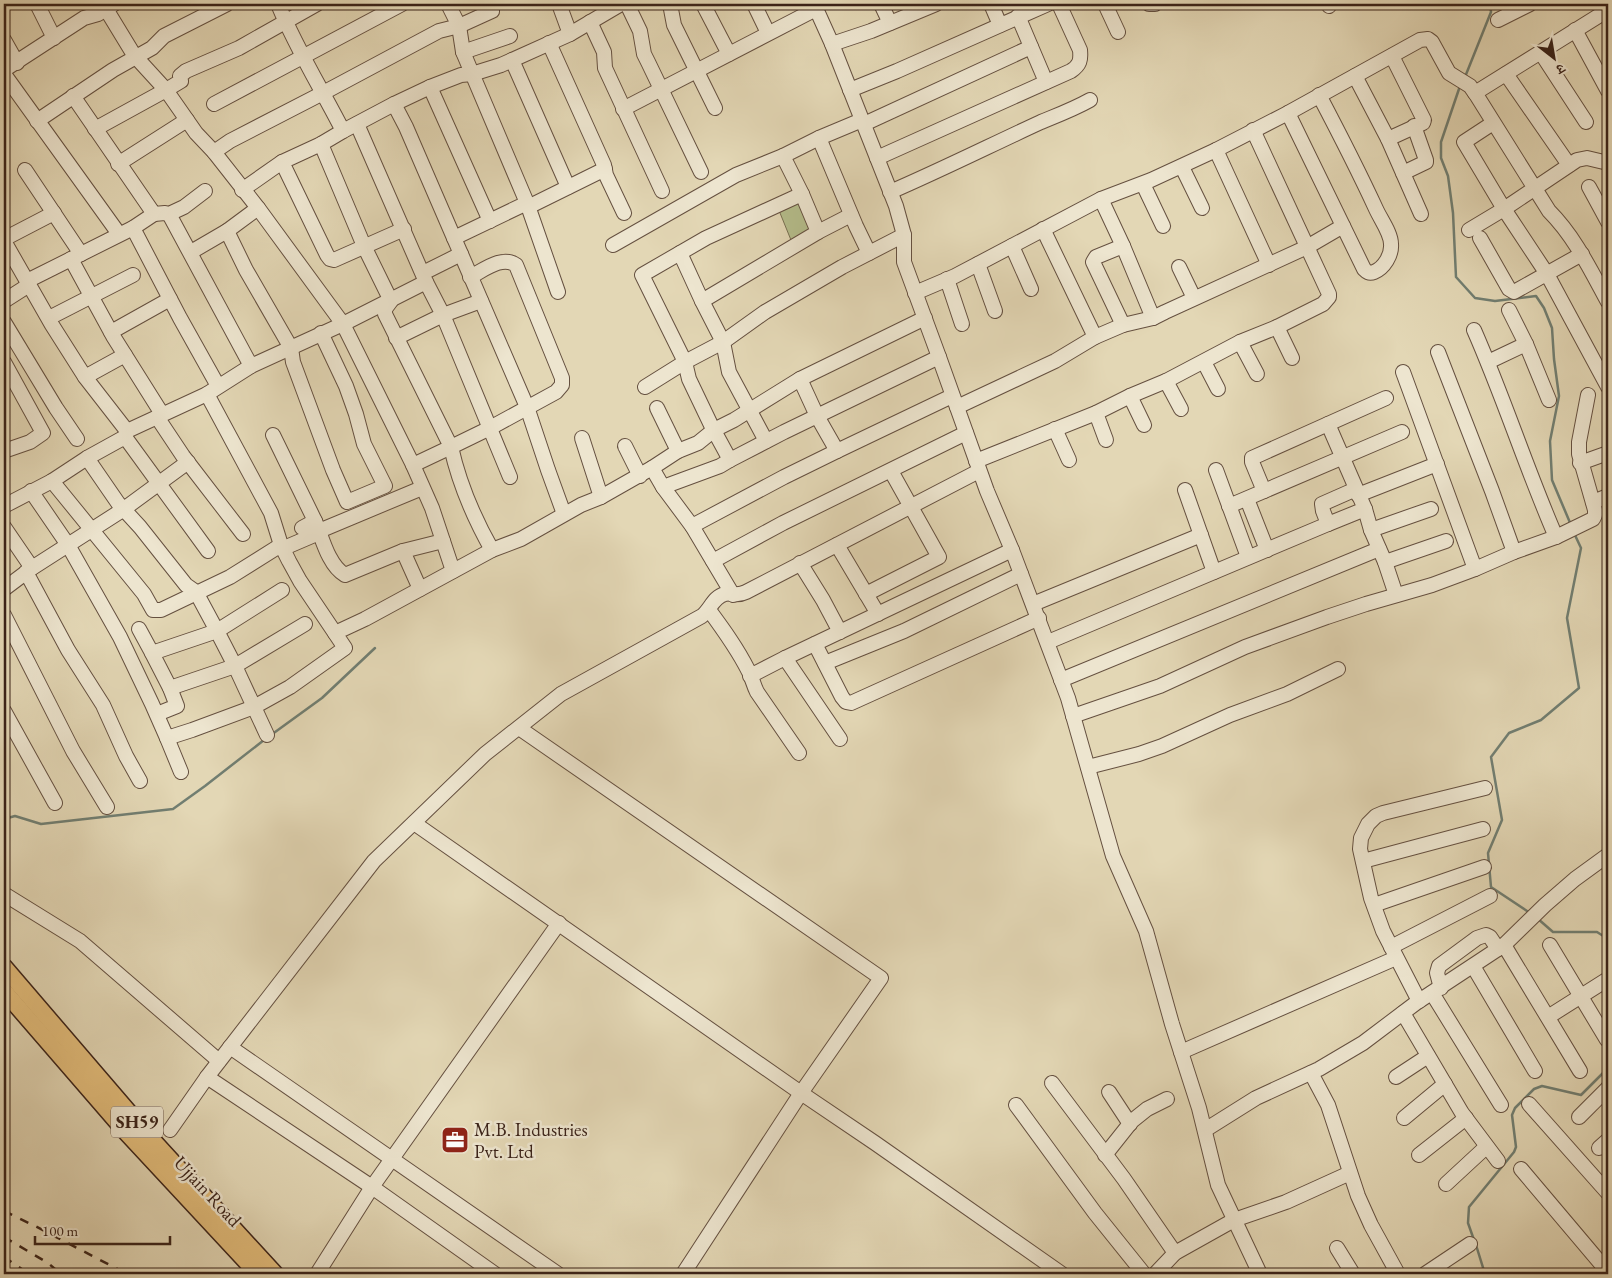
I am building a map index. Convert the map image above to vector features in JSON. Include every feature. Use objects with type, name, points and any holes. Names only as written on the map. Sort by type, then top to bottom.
[{"type":"main road","name":"SH59","points":[[4,967],[155,1143],[275,1274]]},
{"type":"main road","name":"Ujjain Road","points":[[4,991],[109,1113],[258,1274]]},
{"type":"street","points":[[37,4],[54,38]]},
{"type":"street","points":[[38,121],[113,70],[152,48],[164,36],[227,4]]},
{"type":"street","points":[[278,4],[302,57],[343,130]]},
{"type":"street","points":[[95,129],[181,81],[180,76],[186,71],[239,48],[317,4]]},
{"type":"street","points":[[214,104],[402,4]]},
{"type":"street","points":[[448,4],[459,26],[464,52],[472,74],[528,205],[558,292]]},
{"type":"street","points":[[214,152],[230,141],[439,31],[459,26],[492,11],[491,4]]},
{"type":"street","points":[[559,4],[570,34]]},
{"type":"street","points":[[242,190],[282,162],[321,144],[343,130],[394,104],[461,74],[472,74],[512,60],[570,34],[621,4]]},
{"type":"street","points":[[627,4],[640,31],[644,54],[701,172]]},
{"type":"street","points":[[670,4],[674,25],[715,108]]},
{"type":"street","points":[[703,4],[729,54]]},
{"type":"street","points":[[754,4],[768,33]]},
{"type":"street","points":[[881,4],[890,23]]},
{"type":"street","points":[[991,4],[1000,25]]},
{"type":"street","points":[[850,90],[1048,4]]},
{"type":"street","points":[[877,158],[1072,71],[1080,64],[1080,50],[1059,4]]},
{"type":"street","points":[[1105,4],[1118,32]]},
{"type":"street","points":[[1149,4],[1154,4]]},
{"type":"street","points":[[1498,20],[1530,4]]},
{"type":"street","points":[[832,44],[871,31],[931,5]]},
{"type":"street","points":[[623,109],[729,54],[815,6],[832,44],[890,192],[904,235],[904,262],[978,466],[1039,618],[1061,680],[1113,856],[1146,931],[1205,1130],[1218,1185],[1260,1274]]},
{"type":"street","points":[[119,234],[4,72],[102,8],[128,46],[166,90],[196,133],[214,152],[258,208],[343,324],[413,465],[432,508],[453,572]]},
{"type":"street","points":[[1472,90],[1506,74],[1608,10]]},
{"type":"street","points":[[1018,16],[1046,82]]},
{"type":"street","points":[[590,22],[604,52],[605,68],[662,191]]},
{"type":"street","points":[[1575,30],[1607,88]]},
{"type":"street","points":[[464,52],[510,36]]},
{"type":"street","points":[[915,293],[978,264],[1101,199],[1182,167],[1288,113],[1420,40],[1428,39],[1432,42],[1446,69],[1472,90],[1549,211],[1563,225],[1582,254],[1608,302]]},
{"type":"street","points":[[4,40],[17,63]]},
{"type":"street","points":[[549,43],[624,213]]},
{"type":"street","points":[[613,245],[736,175],[784,156],[819,138],[863,122],[1031,47]]},
{"type":"street","points":[[1541,53],[1586,122]]},
{"type":"street","points":[[1388,139],[1423,122],[1424,117],[1392,56]]},
{"type":"street","points":[[512,60],[568,187]]},
{"type":"street","points":[[1506,74],[1569,165]]},
{"type":"street","points":[[1355,76],[1388,139],[1421,214]]},
{"type":"street","points":[[430,87],[490,221]]},
{"type":"street","points":[[1288,113],[1364,269],[1366,272],[1371,273],[1376,271],[1389,258],[1391,252],[1390,238],[1359,172],[1319,95]]},
{"type":"street","points":[[73,96],[154,214]]},
{"type":"street","points":[[890,192],[1090,100]]},
{"type":"street","points":[[394,104],[406,127],[527,407],[564,514]]},
{"type":"street","points":[[118,164],[187,120]]},
{"type":"street","points":[[1493,122],[1464,142],[1504,209],[1547,274],[1608,386]]},
{"type":"street","points":[[357,124],[443,315],[510,476]]},
{"type":"street","points":[[1403,173],[1426,162],[1414,126]]},
{"type":"street","points":[[170,1130],[219,1061],[374,861],[485,754],[561,694],[695,620],[709,610],[712,602],[716,599],[726,594],[741,595],[912,506],[978,466],[1055,429],[1096,413],[1166,381],[1240,342],[1277,327],[1323,304],[1329,297],[1253,130]]},
{"type":"street","points":[[819,138],[869,253]]},
{"type":"street","points":[[321,144],[364,246],[391,301]]},
{"type":"street","points":[[1216,150],[1269,265]]},
{"type":"street","points":[[784,156],[818,232]]},
{"type":"street","points":[[1582,254],[1521,290],[1514,292],[1474,234],[1504,209],[1577,160],[1587,158],[1608,162]]},
{"type":"street","points":[[282,162],[326,255],[330,259],[334,260],[404,229]]},
{"type":"street","points":[[1182,167],[1202,208]]},
{"type":"street","points":[[25,170],[54,214],[76,256],[91,297],[160,416],[188,462],[243,534]]},
{"type":"street","points":[[454,238],[605,170]]},
{"type":"street","points":[[1143,184],[1163,226]]},
{"type":"street","points":[[1589,187],[1608,222]]},
{"type":"street","points":[[4,301],[28,283],[76,256],[133,228],[154,214],[169,214],[184,207],[205,191]]},
{"type":"street","points":[[730,460],[714,430],[690,379],[685,362],[642,275],[706,238],[802,194]]},
{"type":"street","points":[[1101,199],[1153,318]]},
{"type":"street","points":[[190,252],[227,231],[258,208]]},
{"type":"street","points":[[54,214],[4,240],[85,377],[126,434],[158,484],[208,550]]},
{"type":"street","points":[[169,214],[251,366]]},
{"type":"street","points":[[702,301],[851,214]]},
{"type":"street","points":[[692,526],[837,451],[1055,360],[1123,325],[1153,318],[1307,247],[1343,226]]},
{"type":"street","points":[[133,228],[170,299],[271,513],[289,562],[347,652],[254,707],[167,738]]},
{"type":"street","points":[[1043,229],[1095,338]]},
{"type":"street","points":[[227,231],[246,270],[291,348],[293,362],[332,470],[347,502],[385,486],[364,444],[346,386],[321,334]]},
{"type":"street","points":[[645,386],[723,342],[766,312],[842,267],[904,235]]},
{"type":"street","points":[[1012,246],[1031,289]]},
{"type":"street","points":[[1123,246],[1096,257],[1093,262],[1123,325]]},
{"type":"street","points":[[680,253],[723,342],[729,372],[766,441]]},
{"type":"street","points":[[4,506],[52,481],[126,434],[212,390],[251,366],[391,301],[461,254]]},
{"type":"street","points":[[413,465],[490,428],[559,389],[562,385],[562,378],[519,268],[511,262],[503,261],[470,277]]},
{"type":"street","points":[[978,264],[996,312]]},
{"type":"street","points":[[1179,267],[1194,298]]},
{"type":"street","points":[[49,318],[133,275]]},
{"type":"street","points":[[947,279],[962,324]]},
{"type":"street","points":[[111,332],[170,299]]},
{"type":"street","points":[[391,301],[385,309],[385,314],[452,447],[456,466],[473,513],[492,550]]},
{"type":"street","points":[[396,338],[443,315],[481,301]]},
{"type":"street","points":[[1509,310],[1526,344],[1549,400]]},
{"type":"street","points":[[335,633],[365,619],[492,550],[522,539],[564,514],[601,497],[640,476],[678,451],[698,443],[714,430],[734,420],[800,379],[925,318]]},
{"type":"street","points":[[4,324],[76,439]]},
{"type":"street","points":[[1277,327],[1292,358]]},
{"type":"street","points":[[1474,330],[1542,504],[1561,534]]},
{"type":"street","points":[[1240,342],[1257,374]]},
{"type":"street","points":[[1488,362],[1526,344]]},
{"type":"street","points":[[1438,352],[1514,552]]},
{"type":"street","points":[[85,377],[125,355]]},
{"type":"street","points":[[663,487],[720,466],[816,416],[940,357]]},
{"type":"street","points":[[4,362],[43,433],[30,442],[4,451]]},
{"type":"street","points":[[1204,362],[1218,389]]},
{"type":"street","points":[[1403,372],[1475,569]]},
{"type":"street","points":[[800,379],[816,416],[837,451]]},
{"type":"street","points":[[1166,381],[1181,409]]},
{"type":"street","points":[[1073,716],[1160,686],[1245,648],[1327,617],[1432,585],[1475,569],[1589,522],[1596,515],[1580,463],[1579,442],[1588,395]]},
{"type":"street","points":[[1130,396],[1144,425]]},
{"type":"street","points":[[1264,491],[1252,458],[1386,398]]},
{"type":"street","points":[[656,408],[678,451]]},
{"type":"street","points":[[1096,413],[1106,440]]},
{"type":"street","points":[[1328,424],[1365,509],[1396,595]]},
{"type":"street","points":[[1055,429],[1069,460]]},
{"type":"street","points":[[1229,506],[1402,432]]},
{"type":"street","points":[[713,561],[783,523],[966,433]]},
{"type":"street","points":[[273,436],[331,559],[344,575],[403,552],[443,541]]},
{"type":"street","points":[[582,438],[601,497]]},
{"type":"street","points":[[625,446],[640,476]]},
{"type":"street","points":[[1580,463],[1608,453]]},
{"type":"street","points":[[87,458],[118,503],[186,585],[196,592],[235,666],[267,735]]},
{"type":"street","points":[[4,589],[90,529],[124,509],[188,462]]},
{"type":"street","points":[[1328,524],[1322,504],[1437,464]]},
{"type":"street","points":[[652,468],[663,487],[692,526],[732,595]]},
{"type":"street","points":[[866,594],[939,556],[891,470]]},
{"type":"street","points":[[1216,470],[1248,557]]},
{"type":"street","points":[[52,481],[144,594],[153,610],[161,610],[230,577],[318,528],[422,488]]},
{"type":"street","points":[[1185,490],[1214,572]]},
{"type":"street","points":[[31,491],[68,545],[120,636],[157,714],[181,772]]},
{"type":"street","points":[[1593,502],[1608,496]]},
{"type":"street","points":[[1247,499],[1267,550]]},
{"type":"street","points":[[1048,642],[1365,509]]},
{"type":"street","points":[[1371,530],[1431,509]]},
{"type":"street","points":[[4,527],[29,570],[68,650],[103,705],[126,756],[140,781]]},
{"type":"street","points":[[302,528],[318,528]]},
{"type":"street","points":[[1033,604],[1201,534]]},
{"type":"street","points":[[1385,562],[1446,541]]},
{"type":"street","points":[[837,545],[878,614]]},
{"type":"street","points":[[1061,680],[1379,549]]},
{"type":"street","points":[[750,676],[1012,550]]},
{"type":"street","points":[[403,552],[420,589]]},
{"type":"street","points":[[800,563],[827,606],[840,632]]},
{"type":"street","points":[[825,663],[904,631],[1021,574]]},
{"type":"street","points":[[152,653],[217,630],[282,590]]},
{"type":"street","points":[[709,610],[724,630],[757,692],[799,753]]},
{"type":"street","points":[[4,615],[73,751],[107,807]]},
{"type":"street","points":[[814,644],[842,697],[846,702],[853,703],[1039,618]]},
{"type":"street","points":[[170,688],[235,666],[305,624]]},
{"type":"street","points":[[138,629],[170,688],[177,706],[157,714]]},
{"type":"street","points":[[785,658],[840,739]]},
{"type":"street","points":[[1088,767],[1162,746],[1230,715],[1287,694],[1338,669]]},
{"type":"street","points":[[4,711],[55,803]]},
{"type":"street","points":[[519,728],[881,978],[801,1093],[683,1274]]},
{"type":"street","points":[[1420,1001],[1383,931],[1374,905],[1360,849],[1361,838],[1368,824],[1376,816],[1485,788]]},
{"type":"street","points":[[414,823],[1062,1274]]},
{"type":"street","points":[[1363,861],[1483,829]]},
{"type":"street","points":[[1205,1130],[1256,1098],[1312,1072],[1362,1043],[1420,1001],[1501,947],[1575,878],[1608,855]]},
{"type":"street","points":[[1374,905],[1484,867]]},
{"type":"street","points":[[4,894],[17,904],[80,941],[219,1061]]},
{"type":"street","points":[[1181,1052],[1394,953],[1490,896]]},
{"type":"street","points":[[317,1274],[372,1187],[559,923]]},
{"type":"street","points":[[1501,1105],[1437,990],[1439,966],[1477,938],[1486,935],[1501,947],[1548,1017],[1580,1071]]},
{"type":"street","points":[[1550,945],[1607,1040]]},
{"type":"street","points":[[1473,966],[1536,1071]]},
{"type":"street","points":[[1548,1017],[1608,979]]},
{"type":"street","points":[[1403,1013],[1466,1118],[1498,1161]]},
{"type":"street","points":[[230,1047],[558,1274]]},
{"type":"street","points":[[1396,1077],[1428,1056]]},
{"type":"street","points":[[1312,1072],[1328,1105],[1350,1173],[1371,1226],[1398,1274]]},
{"type":"street","points":[[207,1077],[372,1187],[495,1274]]},
{"type":"street","points":[[1052,1083],[1175,1253]]},
{"type":"street","points":[[1404,1118],[1445,1084]]},
{"type":"street","points":[[1109,1092],[1130,1124]]},
{"type":"street","points":[[1578,1117],[1606,1097]]},
{"type":"street","points":[[1105,1154],[1130,1124],[1147,1109],[1167,1099]]},
{"type":"street","points":[[1529,1104],[1608,1193]]},
{"type":"street","points":[[1016,1105],[1095,1213],[1144,1274]]},
{"type":"street","points":[[1419,1155],[1466,1118]]},
{"type":"street","points":[[1446,1184],[1486,1146]]},
{"type":"street","points":[[1521,1169],[1608,1272]]},
{"type":"street","points":[[1155,1274],[1175,1253],[1234,1220],[1286,1202],[1350,1173]]},
{"type":"street","points":[[1425,1274],[1470,1244]]},
{"type":"street","points":[[1337,1248],[1353,1274]]},
{"type":"green space","points":[[800,200],[816,230],[793,245],[778,208]]},
{"type":"waterway","points":[[1465,77],[1491,12],[1490,4]]},
{"type":"waterway","points":[[1460,86],[1441,142],[1441,158],[1448,176],[1453,213],[1456,277],[1475,298],[1495,301],[1536,296],[1544,308],[1552,328],[1559,396],[1550,441],[1552,480],[1571,525]]},
{"type":"waterway","points":[[1530,913],[1491,887],[1488,853],[1502,820],[1491,757],[1509,733],[1541,720],[1579,688],[1567,618],[1581,548],[1574,533]]},
{"type":"waterway","points":[[271,735],[322,698],[375,648]]},
{"type":"waterway","points":[[4,819],[15,816],[41,824],[173,809],[264,740]]},
{"type":"waterway","points":[[1537,918],[1553,932],[1597,932],[1608,939]]},
{"type":"waterway","points":[[1474,1240],[1468,1223],[1469,1207],[1514,1152],[1516,1147],[1512,1115],[1515,1108],[1534,1089],[1542,1086],[1581,1095],[1608,1068]]},
{"type":"waterway","points":[[1476,1245],[1485,1274]]},
{"type":"railway","points":[[4,1211],[127,1274]]},
{"type":"railway","points":[[4,1237],[48,1263],[61,1274]]},
{"type":"railway","points":[[4,1257],[29,1274]]},
{"type":"place","name":"M.B. Industries Pvt. Ltd","points":[[455,1140]]}]
